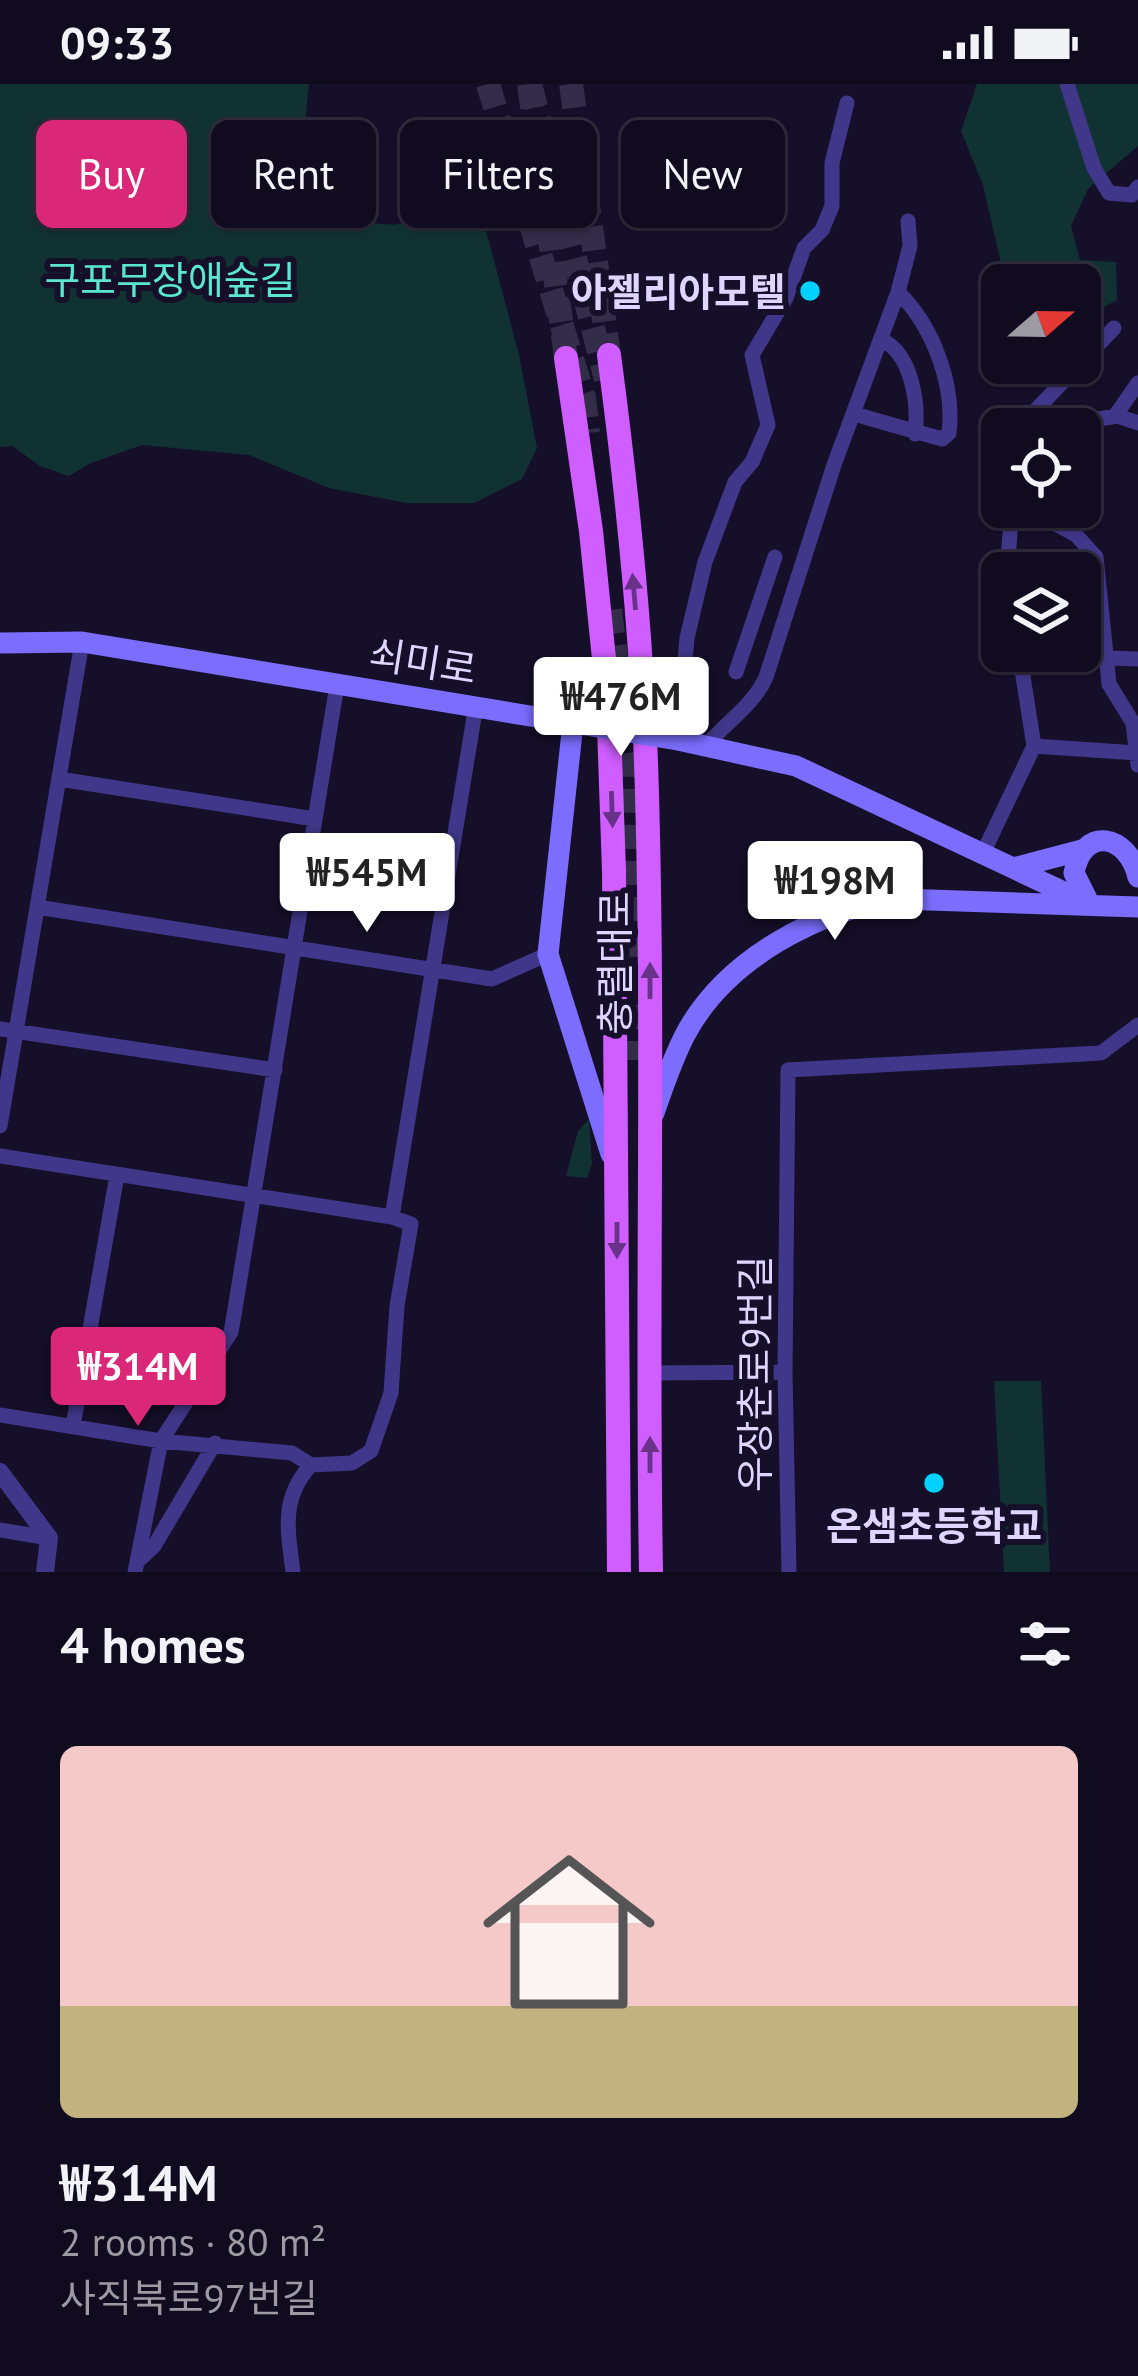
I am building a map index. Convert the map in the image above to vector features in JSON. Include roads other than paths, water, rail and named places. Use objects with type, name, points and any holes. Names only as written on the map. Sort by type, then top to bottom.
[{"type":"main road","name":"충렬대로","points":[[609,355],[622,452],[646,756],[651,1572]]},
{"type":"main road","name":"충렬대로","points":[[566,358],[608,698],[614,871],[619,1572]]},
{"type":"main road","name":"쇠미로","points":[[0,643],[82,642],[678,740],[796,766],[1090,905]]},
{"type":"main road","points":[[573,722],[548,954],[617,1171]]},
{"type":"main road","points":[[981,903],[1003,885],[1006,874],[1001,860],[1082,850],[1094,842],[1110,841],[1124,846],[1136,862]]},
{"type":"main road","points":[[1082,850],[1074,873],[1090,905]]},
{"type":"main road","points":[[650,1125],[687,1031],[712,997],[758,956],[823,917],[862,903],[902,898],[1138,907]]},
{"type":"street","points":[[1067,84],[1094,168],[1108,193],[1132,195],[1138,188]]},
{"type":"street","points":[[678,740],[687,638],[710,544],[735,482],[752,462],[768,425],[752,355],[786,298],[804,248],[822,230],[832,206],[832,163],[847,103]]},
{"type":"street","points":[[706,746],[758,695],[898,292],[910,245],[908,221]]},
{"type":"street","points":[[854,414],[915,434],[943,439],[949,433],[950,394],[939,359],[898,292]]},
{"type":"street","points":[[1038,408],[1114,328]]},
{"type":"street","points":[[882,340],[894,346],[904,364],[917,415],[915,434]]},
{"type":"street","points":[[1115,416],[1138,382]]},
{"type":"street","points":[[1101,418],[1115,416],[1138,423]]},
{"type":"street","points":[[1063,528],[1096,557],[1109,685],[1133,723],[1138,765]]},
{"type":"street","points":[[736,672],[775,557]]},
{"type":"street","points":[[759,603],[786,610]]},
{"type":"street","points":[[0,1126],[8,1030],[37,907],[82,642]]},
{"type":"street","points":[[1108,658],[1138,659]]},
{"type":"street","points":[[1001,860],[1034,746],[1022,672]]},
{"type":"street","points":[[137,1566],[160,1441],[230,1332],[338,685]]},
{"type":"street","points":[[392,1217],[476,705]]},
{"type":"street","points":[[1034,746],[1137,753]]},
{"type":"street","points":[[58,778],[315,819]]},
{"type":"street","points":[[37,907],[493,979],[548,954]]},
{"type":"street","name":"우장춘로9번길","points":[[790,1572],[785,1372],[788,1070],[1101,1053],[1138,1025]]},
{"type":"street","points":[[8,1030],[274,1070]]},
{"type":"street","points":[[0,1156],[392,1217],[411,1224],[397,1306],[391,1393],[371,1451],[352,1462],[311,1465],[292,1453],[160,1441],[0,1415]]},
{"type":"street","points":[[73,1426],[117,1174]]},
{"type":"street","points":[[650,1372],[785,1372]]},
{"type":"street","points":[[137,1566],[154,1546],[215,1443]]},
{"type":"street","points":[[293,1572],[287,1510],[299,1478],[311,1465]]},
{"type":"street","points":[[0,1472],[49,1538],[45,1572]]},
{"type":"street","points":[[0,1530],[49,1538]]},
{"type":"tunnel","points":[[488,84],[584,398],[588,433]]},
{"type":"tunnel","points":[[529,84],[566,358]]},
{"type":"tunnel","points":[[530,84],[606,379]]},
{"type":"tunnel","points":[[571,84],[609,355]]},
{"type":"tunnel","points":[[610,610],[629,760],[627,1060]]},
{"type":"place","name":"아젤리아모텔","points":[[810,291]]},
{"type":"place","name":"온샘초등학교","points":[[934,1483]]},
{"type":"park label","name":"구포무장애숲길","points":[[170,279]]}]
